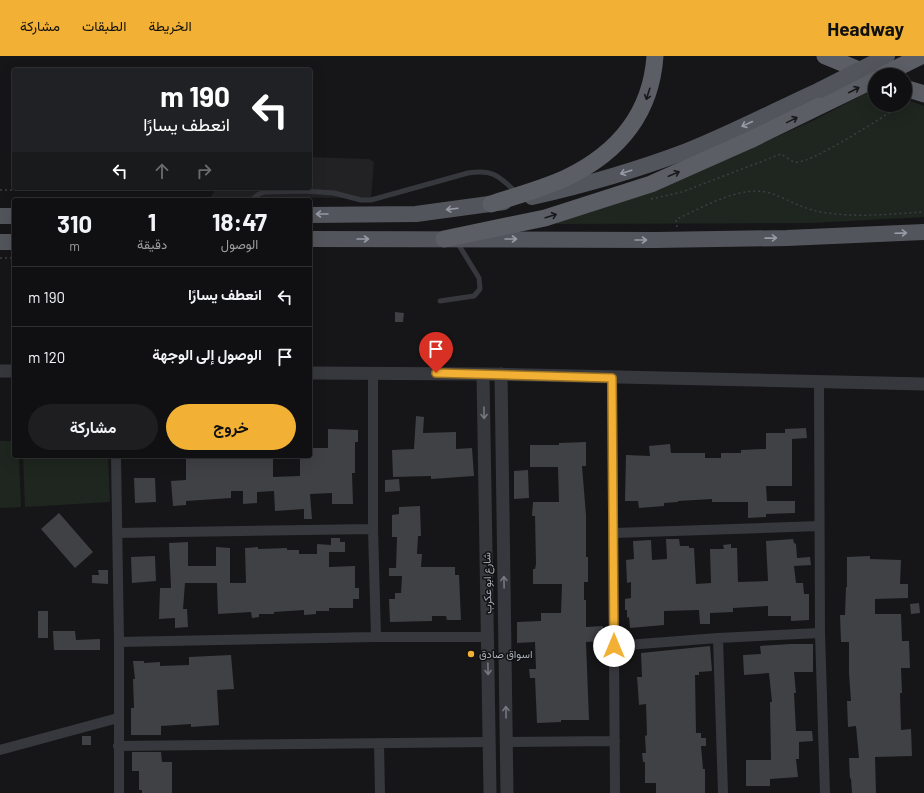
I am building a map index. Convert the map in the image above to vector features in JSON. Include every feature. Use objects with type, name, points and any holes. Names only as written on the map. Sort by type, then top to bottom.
[{"type":"highway","points":[[490,204],[566,178],[599,158],[619,142],[632,126],[642,110],[652,80],[655,56]]},
{"type":"highway","points":[[825,56],[868,75]]},
{"type":"highway","points":[[905,56],[924,64]]},
{"type":"highway","points":[[897,68],[921,56]]},
{"type":"highway","points":[[450,239],[545,218],[652,184],[743,143],[826,95],[868,80]]},
{"type":"highway","points":[[912,90],[924,94]]},
{"type":"main road","points":[[312,214],[416,214],[528,198],[569,189],[647,165],[826,95],[887,56]]},
{"type":"main road","points":[[0,216],[12,216]]},
{"type":"main road","points":[[312,239],[662,240],[787,238],[924,232]]},
{"type":"main road","points":[[0,242],[12,242]]},
{"type":"street","points":[[0,371],[12,371]]},
{"type":"street","points":[[374,372],[373,529],[376,637]]},
{"type":"street","points":[[312,373],[374,372],[501,374],[612,378],[924,384]]},
{"type":"street","name":"شارع ابو عكرب","points":[[483,374],[490,793]]},
{"type":"street","points":[[501,374],[507,793]]},
{"type":"street","points":[[612,378],[616,793]]},
{"type":"street","points":[[819,382],[820,634],[825,793]]},
{"type":"street","points":[[116,458],[119,642],[119,793]]},
{"type":"street","points":[[614,533],[819,526]]},
{"type":"street","points":[[117,533],[373,529]]},
{"type":"street","points":[[614,646],[718,638],[820,634]]},
{"type":"street","points":[[119,642],[488,636]]},
{"type":"street","points":[[718,638],[722,793]]},
{"type":"street","points":[[0,750],[118,718]]},
{"type":"street","points":[[506,742],[615,741]]},
{"type":"street","points":[[118,746],[489,742]]},
{"type":"street","points":[[379,744],[380,793]]},
{"type":"lane","points":[[253,198],[258,194],[265,192],[304,191],[334,193],[361,200],[371,200],[468,173],[482,171],[494,174],[502,179],[519,195]]},
{"type":"lane","points":[[440,301],[474,296],[480,289],[479,278],[450,239]]},
{"type":"path","points":[[651,199],[682,192],[781,154],[795,162],[802,161],[842,141],[890,112]]},
{"type":"path","points":[[0,190],[12,190]]},
{"type":"path","points":[[677,227],[676,220],[681,217],[721,199],[750,191],[767,192],[798,206],[824,213],[855,215],[924,212]]},
{"type":"path","points":[[0,258],[12,258]]},
{"type":"shaded area","points":[[868,92],[868,112],[912,112],[912,102],[924,106],[924,217],[813,223],[557,224],[557,218],[671,184],[814,120]]},
{"type":"shaded area","points":[[312,157],[369,159],[374,162],[371,198],[211,197],[215,190],[312,190]]},
{"type":"shaded area","points":[[0,441],[12,441],[12,458],[19,458],[21,507],[0,508]]},
{"type":"shaded area","points":[[23,458],[108,458],[110,502],[25,507]]},
{"type":"building","points":[[395,312],[404,313],[403,322],[395,322]]},
{"type":"building","points":[[416,416],[424,417],[423,433],[456,432],[456,449],[472,448],[474,476],[431,479],[431,476],[393,477],[392,450],[414,449]]},
{"type":"building","points":[[806,428],[807,438],[792,439],[792,486],[766,486],[767,501],[795,501],[795,513],[766,514],[766,517],[748,518],[748,502],[712,502],[712,499],[678,501],[664,503],[664,506],[639,508],[638,501],[625,501],[626,455],[650,456],[649,446],[670,444],[671,453],[705,453],[705,458],[721,458],[721,453],[741,453],[741,450],[766,449],[766,433],[785,433],[785,429]]},
{"type":"building","points":[[328,429],[358,430],[358,442],[355,442],[355,473],[352,473],[353,504],[332,504],[332,493],[310,494],[312,519],[304,519],[304,509],[275,511],[274,491],[257,492],[257,503],[243,504],[243,491],[231,491],[231,498],[186,501],[186,505],[173,506],[171,481],[186,480],[186,458],[273,458],[273,477],[300,476],[300,458],[312,458],[312,448],[328,448]]},
{"type":"building","points":[[586,442],[586,466],[582,466],[586,515],[586,557],[588,557],[588,582],[584,582],[586,627],[603,626],[604,641],[586,642],[589,720],[561,720],[561,722],[537,723],[535,678],[530,678],[529,669],[536,669],[535,642],[517,643],[517,622],[541,621],[541,613],[561,613],[562,584],[533,584],[533,569],[535,569],[536,564],[535,516],[532,516],[533,502],[559,502],[558,467],[530,467],[530,445],[559,445],[559,443]]},
{"type":"building","points":[[528,470],[529,498],[514,499],[514,471]]},
{"type":"building","points":[[134,478],[155,478],[156,502],[135,503]]},
{"type":"building","points":[[399,479],[400,491],[385,492],[385,480]]},
{"type":"building","points":[[420,506],[421,536],[418,536],[417,554],[422,554],[421,567],[455,567],[455,575],[459,575],[461,620],[447,620],[446,616],[432,616],[432,621],[390,622],[389,599],[395,599],[395,593],[401,593],[402,576],[389,576],[389,568],[396,568],[397,537],[392,537],[392,515],[399,514],[399,507]]},
{"type":"building","points":[[59,513],[93,552],[75,568],[41,529]]},
{"type":"building","points":[[331,538],[340,538],[340,542],[345,542],[345,552],[329,552],[329,567],[355,566],[355,588],[359,588],[359,599],[353,599],[353,608],[329,608],[329,611],[316,611],[316,614],[304,615],[304,610],[274,612],[274,614],[259,614],[259,617],[252,618],[251,612],[218,614],[217,583],[185,583],[183,609],[187,609],[188,627],[175,628],[175,618],[159,619],[160,588],[171,588],[169,543],[188,542],[188,566],[216,566],[216,547],[230,548],[230,583],[246,583],[245,548],[287,548],[287,550],[299,550],[299,554],[317,554],[317,544],[331,545]]},
{"type":"building","points":[[666,539],[679,539],[680,546],[689,546],[689,548],[694,548],[696,584],[711,583],[710,549],[724,549],[723,545],[731,544],[731,548],[737,548],[738,582],[768,581],[766,541],[793,539],[794,543],[796,544],[797,558],[810,557],[811,565],[794,566],[796,583],[803,583],[804,594],[809,594],[809,620],[791,621],[791,616],[768,616],[768,606],[733,608],[733,612],[710,613],[710,624],[700,624],[699,610],[664,611],[664,625],[630,628],[629,617],[627,618],[627,610],[625,610],[625,599],[631,598],[631,582],[627,583],[626,560],[634,559],[633,541],[651,540],[652,560],[667,559]]},
{"type":"building","points":[[155,556],[156,581],[132,583],[131,557]]},
{"type":"building","points":[[870,556],[870,559],[901,560],[900,584],[908,584],[908,598],[875,599],[875,614],[901,614],[902,641],[909,641],[910,668],[901,668],[902,693],[900,693],[901,730],[911,729],[912,756],[875,757],[876,793],[852,793],[849,758],[859,758],[856,726],[848,727],[847,701],[851,701],[849,642],[841,642],[840,615],[845,615],[847,557]]},
{"type":"building","points":[[98,570],[108,570],[108,584],[92,583],[92,575],[99,575]]},
{"type":"building","points":[[919,603],[920,613],[911,614],[910,604]]},
{"type":"building","points":[[38,611],[48,611],[48,638],[38,638]]},
{"type":"building","points":[[53,631],[75,631],[76,640],[100,639],[100,650],[54,650]]},
{"type":"building","points":[[813,644],[813,672],[794,672],[796,693],[794,693],[796,731],[812,731],[813,741],[799,742],[799,759],[796,759],[798,777],[770,779],[770,786],[746,786],[746,760],[771,760],[770,702],[772,702],[769,673],[744,675],[743,655],[761,654],[760,646]]},
{"type":"building","points":[[710,646],[712,671],[699,672],[699,675],[695,675],[696,733],[701,733],[701,738],[706,738],[706,746],[701,746],[703,769],[705,769],[705,793],[656,793],[656,783],[645,783],[645,762],[643,762],[642,753],[646,753],[646,704],[639,705],[637,677],[642,677],[641,653]]},
{"type":"building","points":[[231,655],[234,689],[217,690],[219,725],[191,727],[191,724],[161,726],[161,735],[131,735],[131,708],[134,708],[133,679],[135,679],[133,661],[144,661],[144,663],[160,662],[160,666],[189,665],[189,657]]},
{"type":"building","points":[[82,736],[91,736],[91,745],[82,745]]},
{"type":"building","points":[[132,752],[161,752],[162,762],[172,762],[172,793],[142,793],[142,790],[139,790],[139,771],[132,771]]},
{"type":"place","name":"اسواق صادق","points":[[471,654]]},
{"type":"route","points":[[436,373],[612,378],[614,646]]}]
